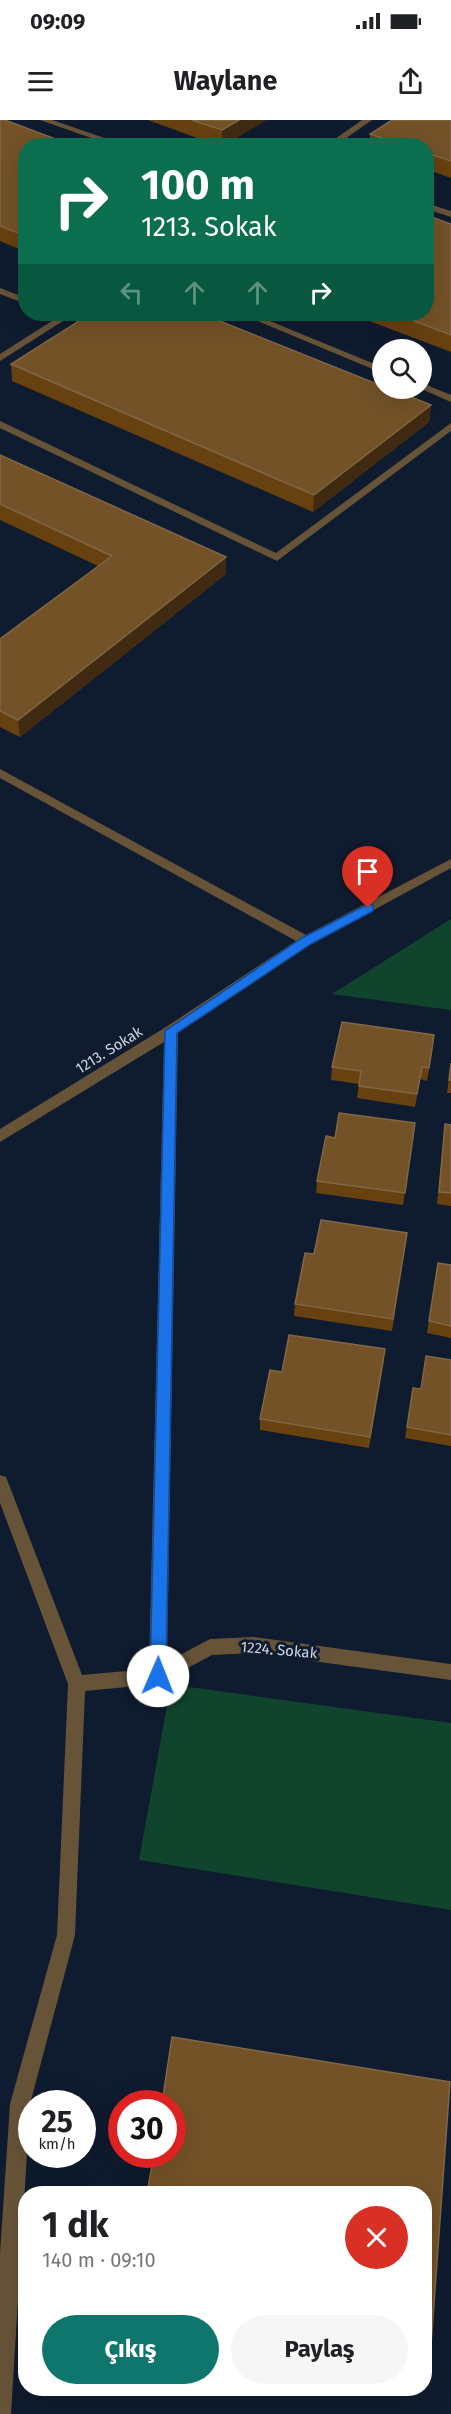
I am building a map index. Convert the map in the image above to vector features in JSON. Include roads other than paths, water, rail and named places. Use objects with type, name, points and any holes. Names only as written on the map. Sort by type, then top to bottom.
[{"type":"street","points":[[44,120],[99,138]]},
{"type":"street","points":[[341,138],[368,120]]},
{"type":"street","points":[[434,209],[451,214]]},
{"type":"street","points":[[0,291],[18,298]]},
{"type":"street","points":[[0,358],[54,321]]},
{"type":"street","points":[[263,321],[372,366]]},
{"type":"street","points":[[432,390],[451,399]]},
{"type":"street","points":[[0,424],[277,558],[451,426]]},
{"type":"street","points":[[0,774],[306,941]]},
{"type":"street","name":"1213. Sokak","points":[[0,1136],[171,1031],[306,941],[451,863]]},
{"type":"street","points":[[158,1676],[171,1031]]},
{"type":"street","points":[[0,1482],[77,1684],[66,1935],[20,2104],[0,2414]]},
{"type":"street","name":"1224. Sokak","points":[[77,1684],[158,1676],[210,1647],[254,1645],[451,1672]]}]
